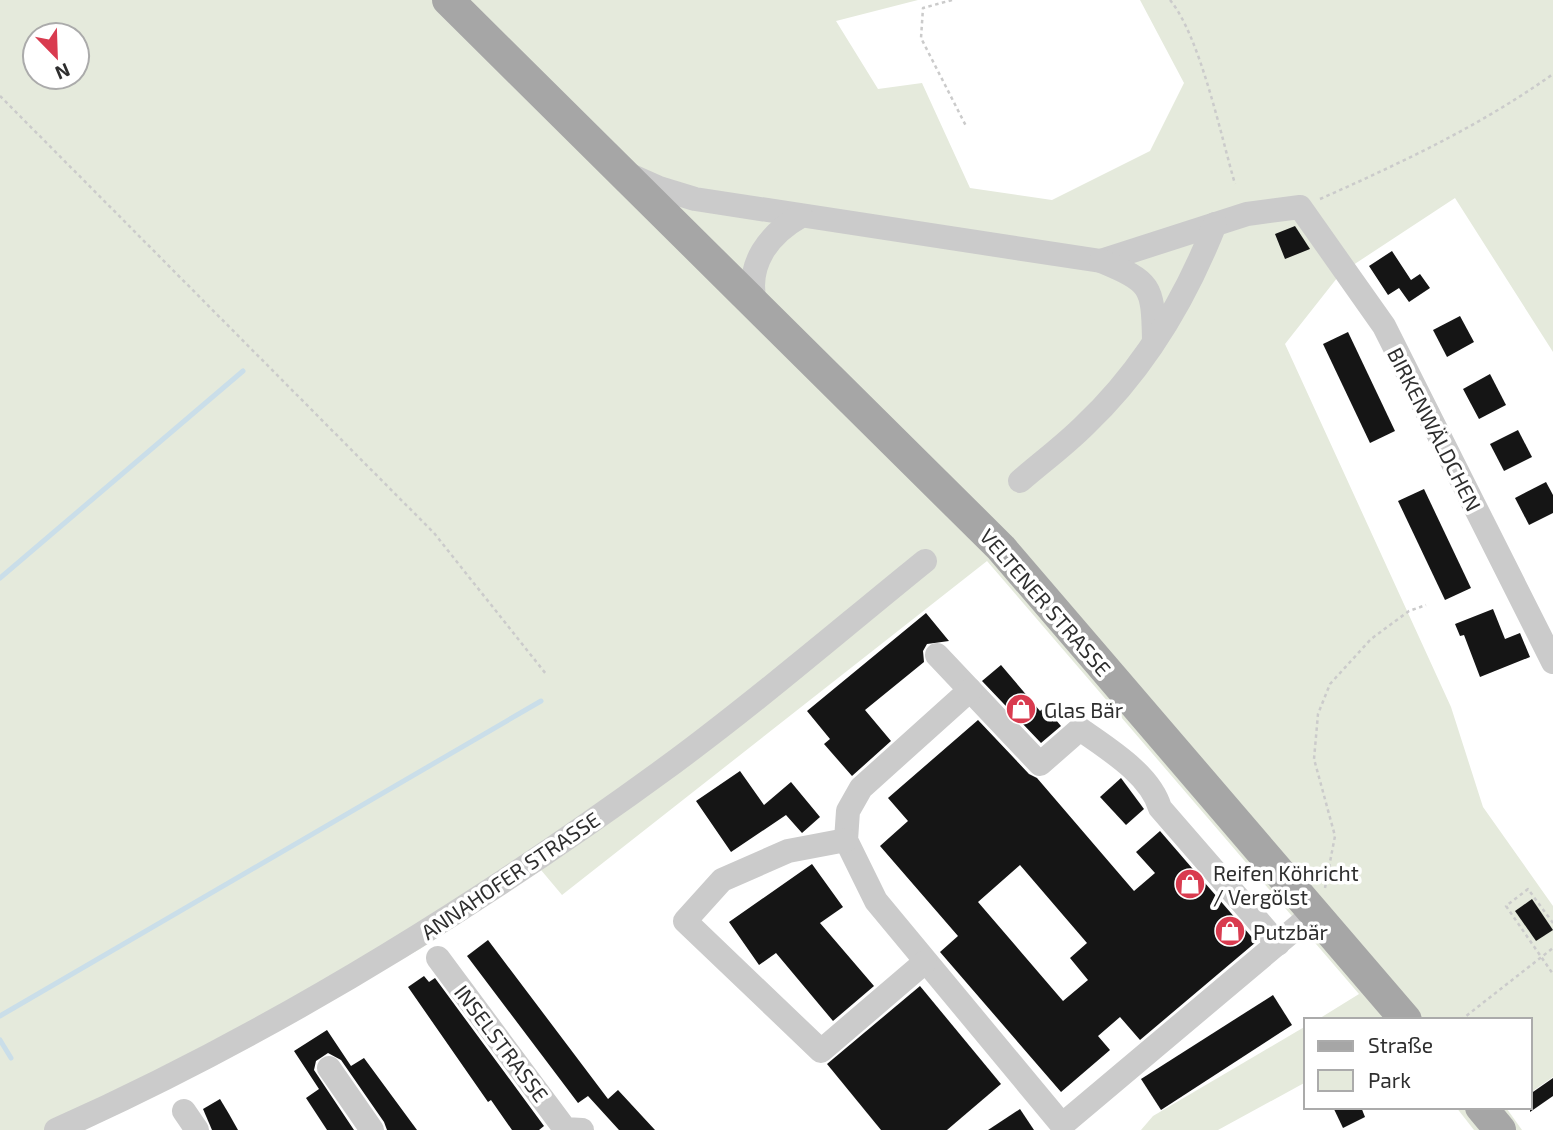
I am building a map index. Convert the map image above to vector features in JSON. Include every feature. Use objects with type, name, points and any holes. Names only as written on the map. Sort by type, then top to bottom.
[{"type":"main road","points":[[448,0],[617,167]]},
{"type":"main road","name":"VELTENER STRASSE","points":[[617,167],[1001,548],[1404,1018]]},
{"type":"main road","points":[[1483,1109],[1500,1130]]},
{"type":"street","points":[[617,167],[650,185],[695,199],[1101,261],[1139,277],[1153,300],[1154,340]]},
{"type":"street","points":[[1101,261],[1247,214],[1300,207]]},
{"type":"street","name":"BIRKENWÄLDCHEN","points":[[1300,207],[1384,326],[1553,662]]},
{"type":"street","points":[[755,302],[752,279],[764,249],[780,228],[802,216]]},
{"type":"street","points":[[1020,481],[1086,425],[1130,374],[1195,276],[1216,224]]},
{"type":"street","name":"ANNAHOFER STRASSE","points":[[56,1130],[150,1087],[411,940],[544,854],[675,762],[925,561]]},
{"type":"street","points":[[937,656],[1040,764],[1080,729],[1125,762],[1157,798],[1160,808],[1278,944]]},
{"type":"street","points":[[970,690],[861,788],[848,811],[846,839],[876,901],[1062,1125],[1315,912]]},
{"type":"street","points":[[846,839],[788,850],[722,880],[685,921],[821,1051],[925,962]]},
{"type":"street","name":"INSELSTRASSE","points":[[438,958],[570,1130]]},
{"type":"street","points":[[328,1068],[372,1130]]},
{"type":"path","points":[[952,0],[923,8],[921,38],[966,125]]},
{"type":"path","points":[[1170,0],[1180,12],[1203,76],[1236,184]]},
{"type":"path","points":[[1300,207],[1407,161],[1507,107],[1553,74]]},
{"type":"path","points":[[0,96],[434,533],[547,674]]},
{"type":"path","points":[[1315,912],[1325,890],[1335,836],[1314,759],[1318,713],[1330,684],[1371,639],[1409,611],[1426,605]]},
{"type":"path","points":[[1553,923],[1528,889],[1506,906],[1553,974]]},
{"type":"path","points":[[1464,1018],[1553,948]]},
{"type":"green space","points":[[0,0],[918,0],[836,21],[878,89],[922,83],[970,188],[1052,200],[1150,151],[1184,83],[1140,0],[1553,0],[1553,352],[1455,198],[1341,273],[1285,344],[1451,707],[1483,807],[1553,906],[1553,1077],[1532,1092],[1532,1018],[1320,1018],[1359,994],[987,561],[562,895],[541,870],[420,949],[155,1096],[83,1130],[0,1130]]},
{"type":"green space","points":[[1304,1027],[1304,1083],[1218,1130],[1141,1130],[1153,1116]]},
{"type":"green space","points":[[1458,1109],[1507,1109],[1522,1130],[1474,1130]]},
{"type":"building","points":[[1295,226],[1310,249],[1285,259],[1275,234]]},
{"type":"building","points":[[1392,251],[1411,280],[1420,274],[1430,288],[1409,302],[1399,288],[1388,295],[1369,266]]},
{"type":"building","points":[[1460,316],[1474,342],[1447,357],[1433,330]]},
{"type":"building","points":[[1348,332],[1395,431],[1370,443],[1323,344]]},
{"type":"building","points":[[1490,374],[1506,405],[1479,419],[1463,389]]},
{"type":"building","points":[[1518,430],[1532,457],[1504,471],[1490,444]]},
{"type":"building","points":[[1546,482],[1553,495],[1553,513],[1529,525],[1515,498]]},
{"type":"building","points":[[1424,489],[1471,588],[1445,600],[1398,501]]},
{"type":"building","points":[[1493,609],[1505,639],[1520,633],[1530,657],[1480,677],[1464,635],[1460,636],[1455,624]]},
{"type":"building","points":[[926,613],[949,641],[927,644],[923,651],[924,662],[865,710],[891,741],[852,776],[824,744],[830,739],[807,711]]},
{"type":"building","name":"Glas Bär","points":[[1001,665],[1040,711],[1045,707],[1061,726],[1041,743],[982,681]]},
{"type":"building","points":[[978,720],[1029,774],[1037,778],[1134,891],[1155,873],[1136,852],[1160,831],[1256,942],[1140,1040],[1120,1017],[1098,1036],[1110,1050],[1061,1092],[940,952],[958,936],[880,846],[908,821],[888,798]],"holes":[[[1020,865],[1087,943],[1070,958],[1088,980],[1063,1001],[978,902]]]},
{"type":"building","points":[[740,771],[764,805],[791,782],[820,817],[802,833],[786,815],[731,852],[696,801]]},
{"type":"building","points":[[1121,778],[1144,809],[1126,825],[1100,797]]},
{"type":"building","points":[[812,864],[843,907],[820,923],[874,986],[833,1021],[776,953],[759,965],[729,922]]},
{"type":"building","points":[[1532,899],[1553,930],[1536,941],[1515,911]]},
{"type":"building","points":[[488,940],[608,1099],[618,1090],[655,1130],[619,1130],[588,1096],[578,1103],[467,956]]},
{"type":"building","points":[[424,976],[429,982],[435,978],[544,1126],[539,1130],[512,1130],[491,1100],[488,1102],[408,987]]},
{"type":"building","points":[[920,986],[1001,1084],[947,1130],[881,1130],[827,1064]]},
{"type":"building","points":[[1273,995],[1292,1025],[1161,1110],[1141,1079]]},
{"type":"building","points":[[327,1030],[351,1066],[364,1058],[417,1130],[387,1130],[341,1060],[328,1053],[316,1061],[314,1070],[354,1130],[327,1130],[306,1098],[319,1089],[294,1051]]},
{"type":"building","points":[[1553,1078],[1553,1096],[1530,1112],[1532,1093]]},
{"type":"building","points":[[220,1099],[238,1130],[212,1130],[203,1109]]},
{"type":"building","points":[[1020,1109],[1034,1130],[988,1130]]},
{"type":"building","points":[[1334,1109],[1362,1109],[1365,1117],[1343,1128]]},
{"type":"waterway","points":[[0,578],[243,371]]},
{"type":"waterway","points":[[0,1016],[541,701]]},
{"type":"waterway","points":[[0,1040],[11,1058]]},
{"type":"place","name":"Glas Bär","points":[[1021,709]]},
{"type":"place","name":"Reifen Köhricht / Vergölst","points":[[1190,884]]},
{"type":"place","name":"Putzbär","points":[[1230,931]]}]
